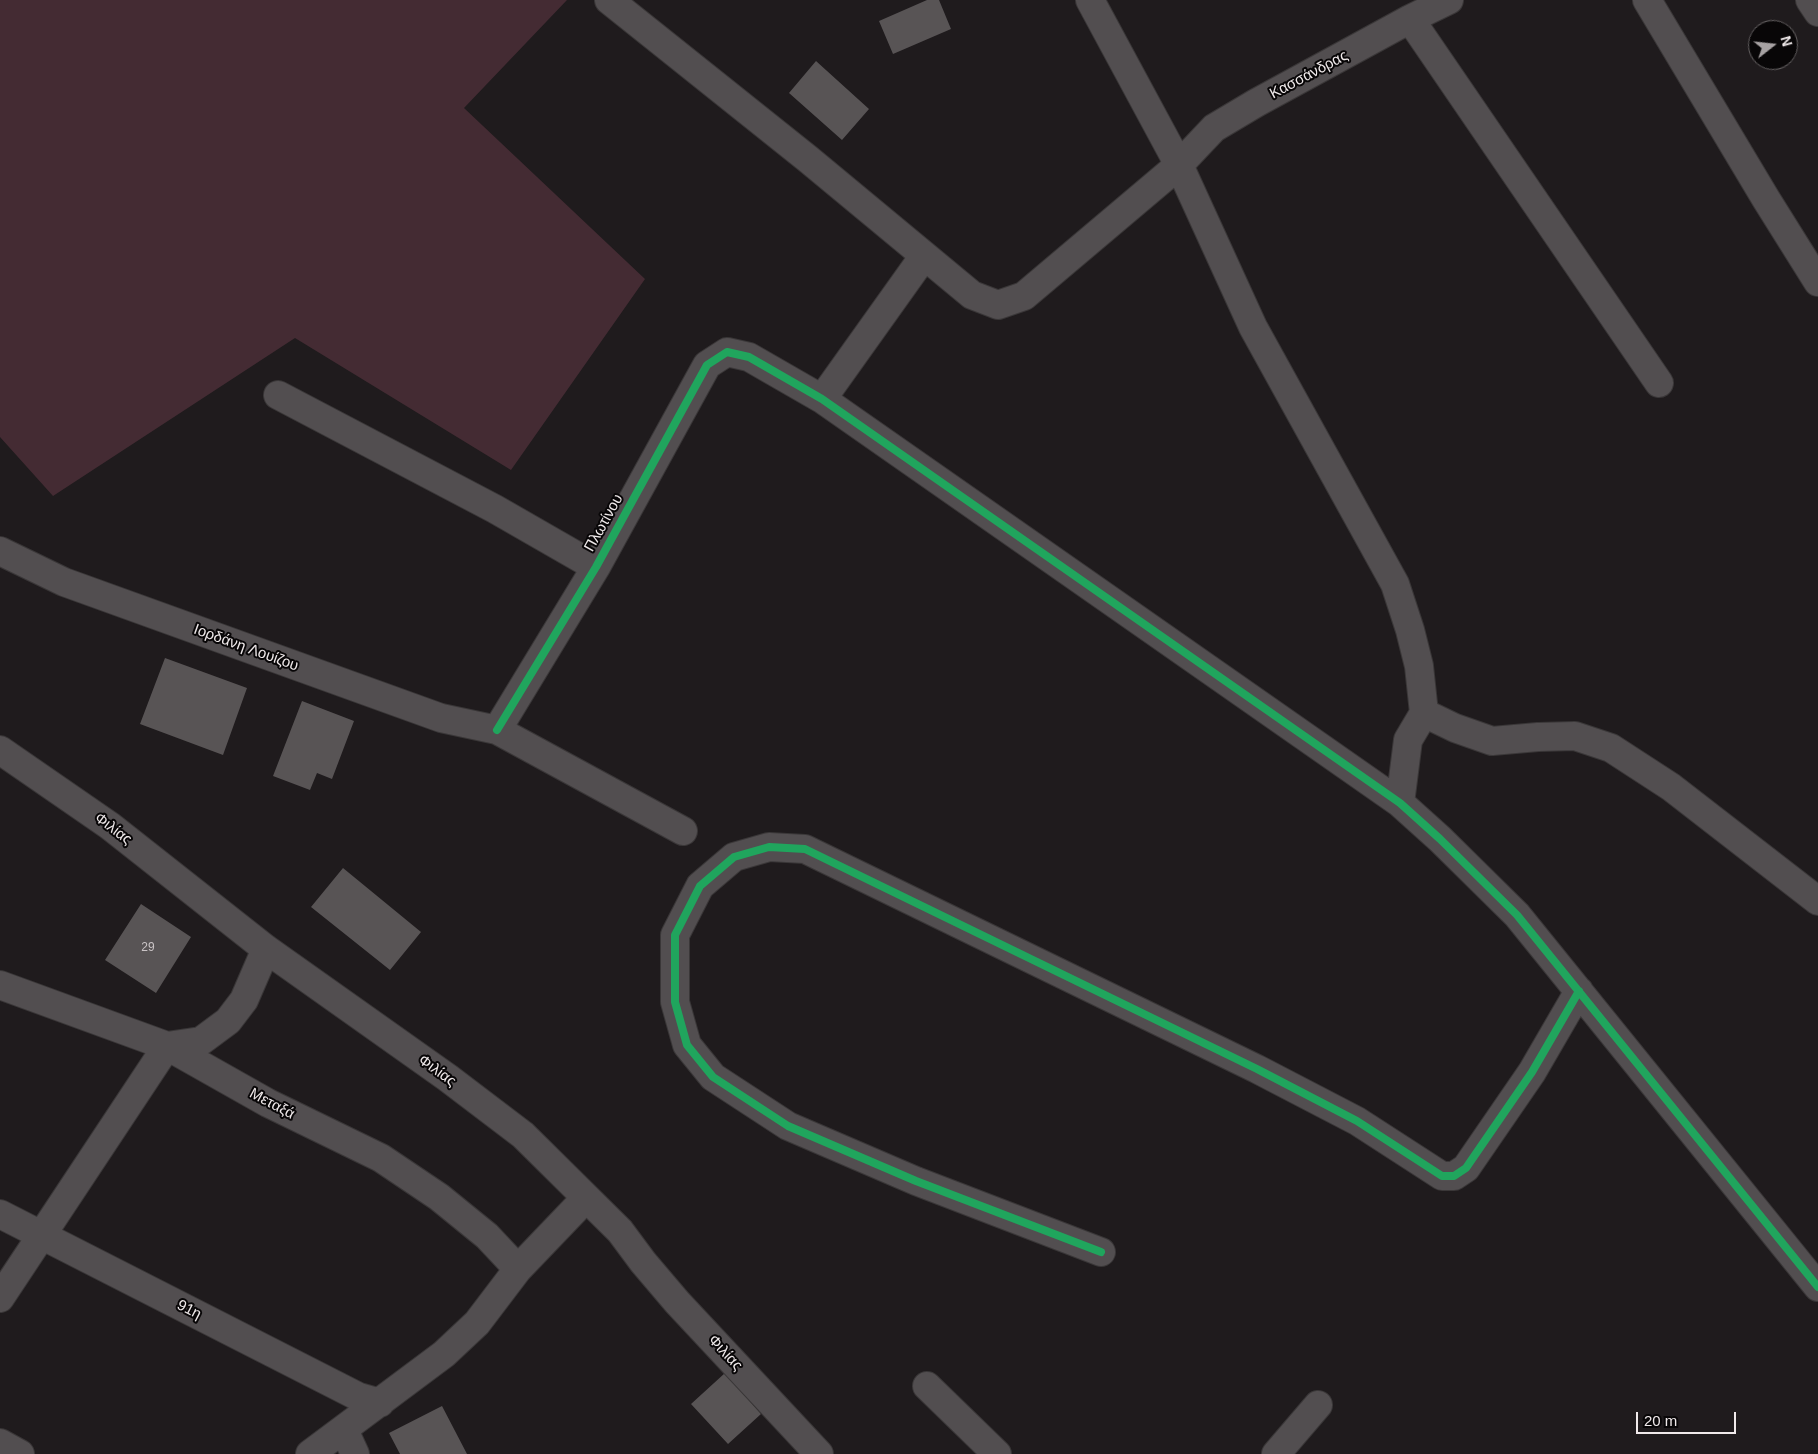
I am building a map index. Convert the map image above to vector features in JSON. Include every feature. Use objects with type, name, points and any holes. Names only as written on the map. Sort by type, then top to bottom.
[{"type":"street","name":"Κασσάνδρας","points":[[609,0],[808,159],[972,295],[998,305],[1024,296],[1180,165],[1214,128],[1410,19],[1449,0]]},
{"type":"street","points":[[1090,0],[1180,165],[1253,327],[1395,584],[1419,666],[1424,713],[1408,740],[1400,803]]},
{"type":"street","points":[[1647,0],[1818,282]]},
{"type":"street","points":[[1810,0],[1818,12]]},
{"type":"street","points":[[1410,19],[1659,383]]},
{"type":"street","points":[[924,256],[822,399],[1400,803],[1440,838],[1517,915],[1818,1287]]},
{"type":"street","name":"Πλωτίνου","points":[[497,730],[596,567],[707,366],[727,352],[749,357],[822,399]]},
{"type":"street","points":[[278,395],[495,509],[596,567]]},
{"type":"street","name":"Ιορδάνη Λουίζου","points":[[0,551],[73,586],[441,718],[497,730],[684,831]]},
{"type":"street","points":[[1424,713],[1455,728],[1492,741],[1575,736],[1611,748],[1671,787],[1818,901]]},
{"type":"street","name":"Φιλίας","points":[[0,750],[110,826],[266,948],[441,1073],[523,1135],[620,1231],[677,1302],[819,1454]]},
{"type":"street","points":[[1102,1252],[916,1181],[788,1126],[713,1077],[687,1045],[675,1002],[675,935],[700,886],[734,857],[769,847],[805,849],[1257,1069],[1357,1121],[1442,1176],[1454,1176],[1466,1168],[1532,1072],[1579,991]]},
{"type":"street","points":[[0,1298],[167,1046],[201,1041],[228,1021],[244,1000],[266,948]]},
{"type":"street","name":"Μεταξά","points":[[0,985],[167,1046],[268,1103],[381,1158],[440,1197],[487,1236],[518,1269]]},
{"type":"street","points":[[310,1454],[349,1442],[380,1403],[444,1354],[477,1323],[518,1269],[586,1198]]},
{"type":"street","name":"91η","points":[[0,1214],[359,1398],[380,1403]]},
{"type":"street","points":[[927,1386],[997,1454]]},
{"type":"street","points":[[1276,1454],[1318,1406]]},
{"type":"street","points":[[0,1443],[20,1454]]},
{"type":"shaded area","points":[[0,0],[567,0],[464,108],[645,279],[511,470],[295,338],[53,496],[0,437]]},
{"type":"building","points":[[927,0],[939,0],[951,29],[893,54],[879,21]]},
{"type":"building","points":[[816,61],[869,109],[842,140],[789,93]]},
{"type":"building","points":[[165,658],[247,688],[223,755],[140,724]]},
{"type":"building","points":[[302,701],[354,721],[332,779],[317,773],[310,790],[273,776]]},
{"type":"building","points":[[343,868],[421,932],[390,970],[311,907]]},
{"type":"building","points":[[141,904],[191,937],[156,993],[105,960]]},
{"type":"building","points":[[725,1373],[761,1414],[728,1444],[691,1404]]},
{"type":"building","points":[[442,1406],[467,1454],[400,1454],[389,1433]]},
{"type":"cycle path","points":[[497,730],[596,567],[707,365],[727,352],[749,357],[822,399],[1400,803],[1440,839],[1517,915],[1818,1287]]},
{"type":"cycle path","points":[[1101,1252],[916,1181],[788,1126],[713,1077],[687,1045],[675,1002],[675,935],[700,886],[734,857],[769,847],[805,849],[1257,1069],[1357,1121],[1442,1176],[1454,1176],[1466,1168],[1532,1072],[1579,991]]}]
